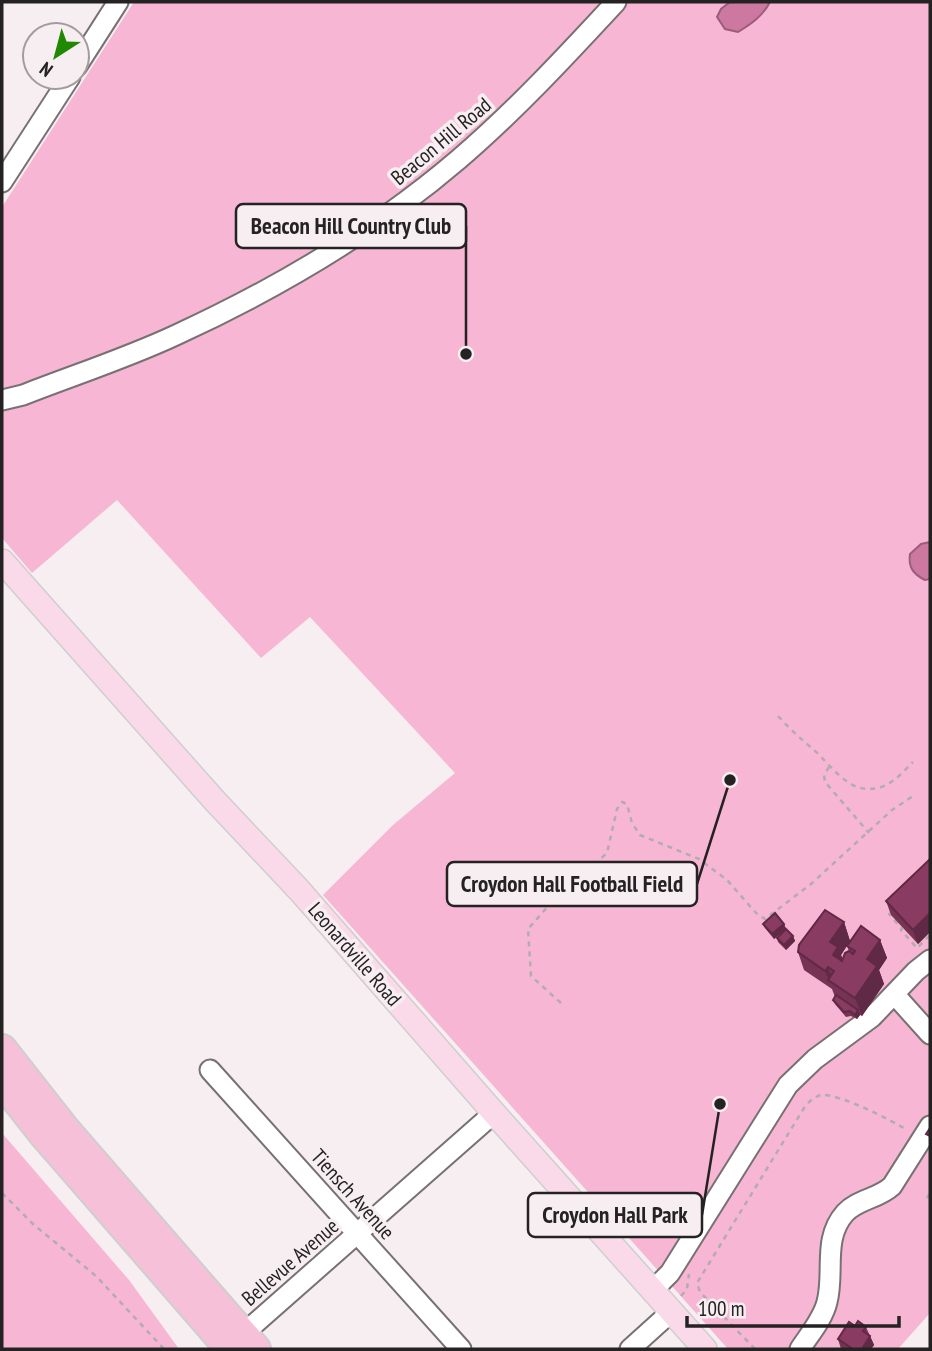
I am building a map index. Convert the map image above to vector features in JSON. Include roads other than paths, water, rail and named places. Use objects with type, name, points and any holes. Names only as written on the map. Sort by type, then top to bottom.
[{"type":"highway","points":[[2,1049],[243,1344]]},
{"type":"highway","points":[[2,1082],[44,1135],[243,1344]]},
{"type":"main road","name":"Leonardville Road","points":[[2,561],[299,890],[652,1291],[675,1305],[705,1349]]},
{"type":"street","points":[[91,44],[118,2]]},
{"type":"street","name":"Beacon Hill Road","points":[[2,400],[23,395],[175,336],[250,299],[337,247],[405,201],[459,159],[568,54],[616,2]]},
{"type":"street","points":[[2,183],[61,91]]},
{"type":"street","points":[[652,1291],[670,1273],[789,1085],[815,1059],[872,1017],[930,960]]},
{"type":"street","points":[[895,995],[930,1034]]},
{"type":"street","name":"Tiensch Avenue","points":[[211,1070],[461,1349]]},
{"type":"street","name":"Bellevue Avenue","points":[[243,1344],[357,1233],[494,1113]]},
{"type":"street","points":[[800,1349],[828,1300],[830,1252],[839,1222],[852,1208],[890,1189],[930,1126]]},
{"type":"street","points":[[630,1349],[675,1305]]},
{"type":"place","name":"Beacon Hill Country Club","points":[[466,354]]},
{"type":"place","name":"Croydon Hall Football Field","points":[[730,780]]},
{"type":"place","name":"Croydon Hall Park","points":[[720,1104]]}]
